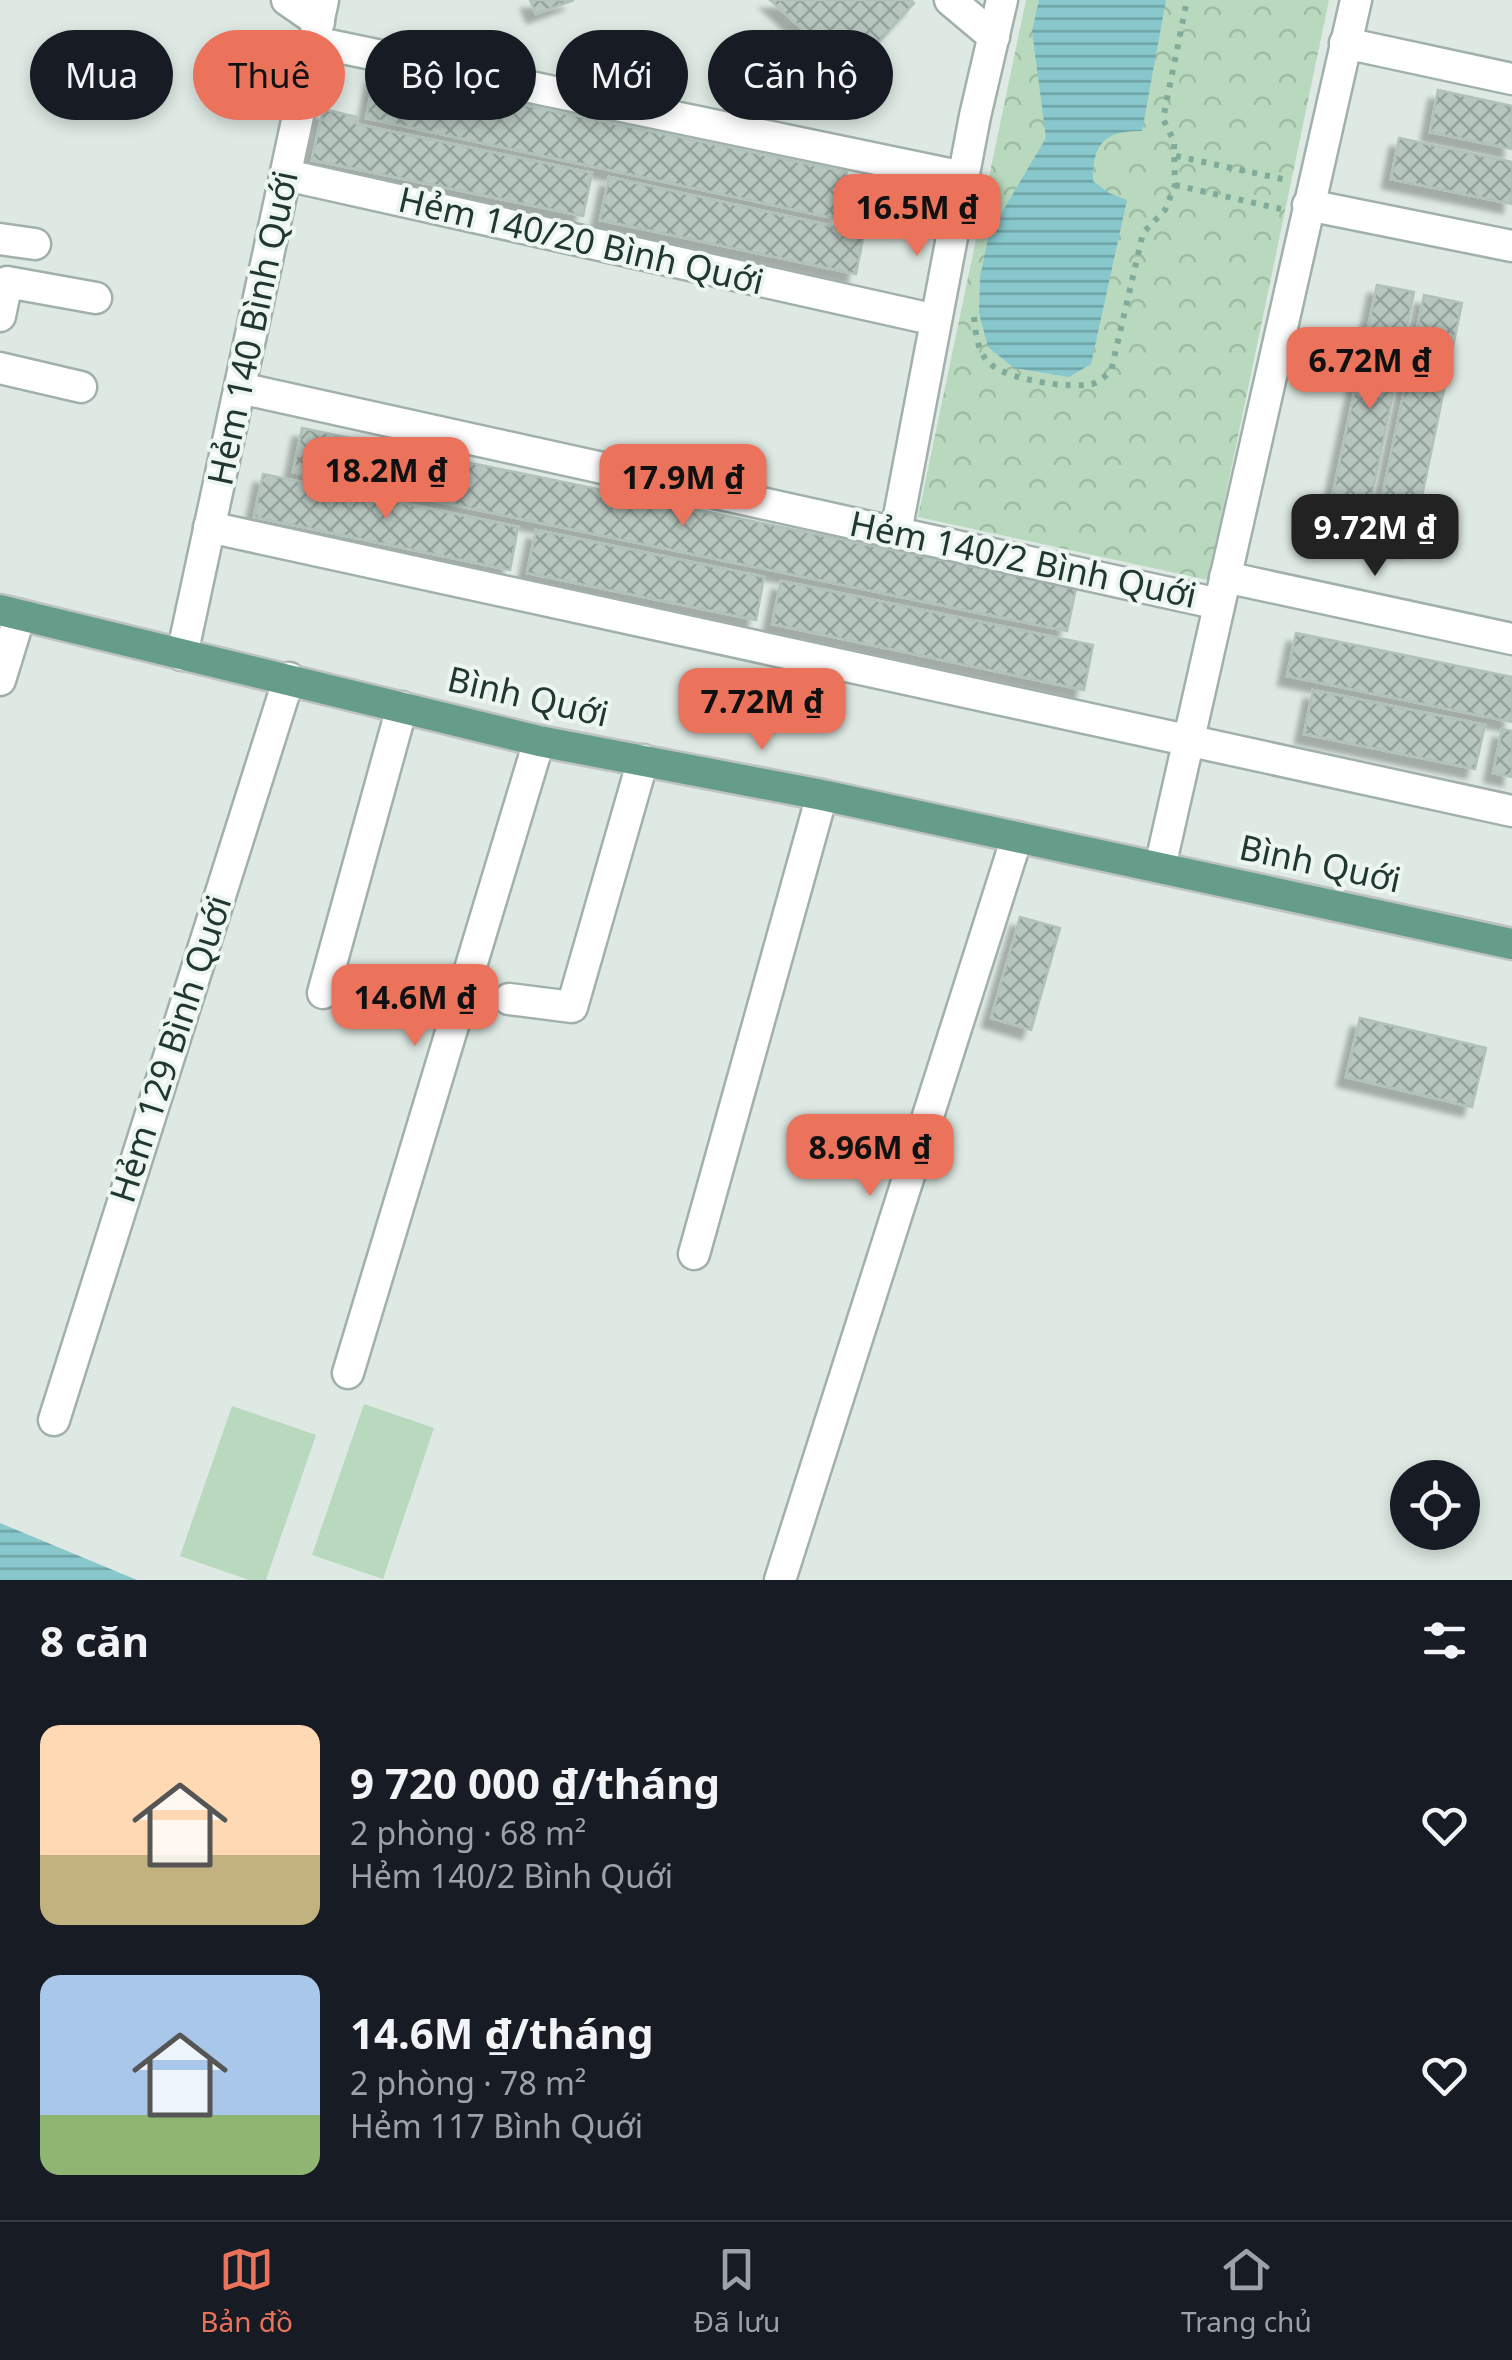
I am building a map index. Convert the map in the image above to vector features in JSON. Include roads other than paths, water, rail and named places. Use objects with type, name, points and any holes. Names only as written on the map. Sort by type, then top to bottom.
[{"type":"main road","name":"Bình Quới","points":[[10,613],[539,741],[822,795],[1512,944]]},
{"type":"street","points":[[287,0],[319,21],[964,177]]},
{"type":"street","points":[[950,0],[994,36]]},
{"type":"street","points":[[896,532],[1002,0]]},
{"type":"street","points":[[1160,868],[1356,0]]},
{"type":"street","name":"Hẻm 140 Bình Quới","points":[[182,656],[319,21]]},
{"type":"street","points":[[1344,43],[1512,80]]},
{"type":"street","name":"Hẻm 140/20 Bình Quới","points":[[286,175],[936,320]]},
{"type":"street","points":[[1309,202],[1512,246]]},
{"type":"street","points":[[0,238],[36,244]]},
{"type":"street","points":[[0,316],[7,282],[96,298]]},
{"type":"street","points":[[0,368],[81,388]]},
{"type":"street","name":"Hẻm 140/2 Bình Quới","points":[[240,388],[896,532],[1512,639]]},
{"type":"street","points":[[210,527],[1512,811]]},
{"type":"street","points":[[0,680],[10,613]]},
{"type":"street","name":"Hẻm 129 Bình Quới","points":[[54,1420],[289,678]]},
{"type":"street","points":[[323,994],[402,707]]},
{"type":"street","points":[[348,1373],[539,741]]},
{"type":"street","points":[[510,999],[572,1007],[643,760]]},
{"type":"street","points":[[694,1254],[822,795]]},
{"type":"street","points":[[780,1580],[1017,837]]},
{"type":"water","points":[[1039,0],[1166,0],[1142,131],[1110,137],[1095,157],[1093,181],[1127,200],[1091,364],[1069,377],[1014,368],[988,347],[979,313],[980,277],[989,234],[1046,138],[1032,31]]},
{"type":"water","points":[[0,1523],[137,1580],[0,1580]]}]
